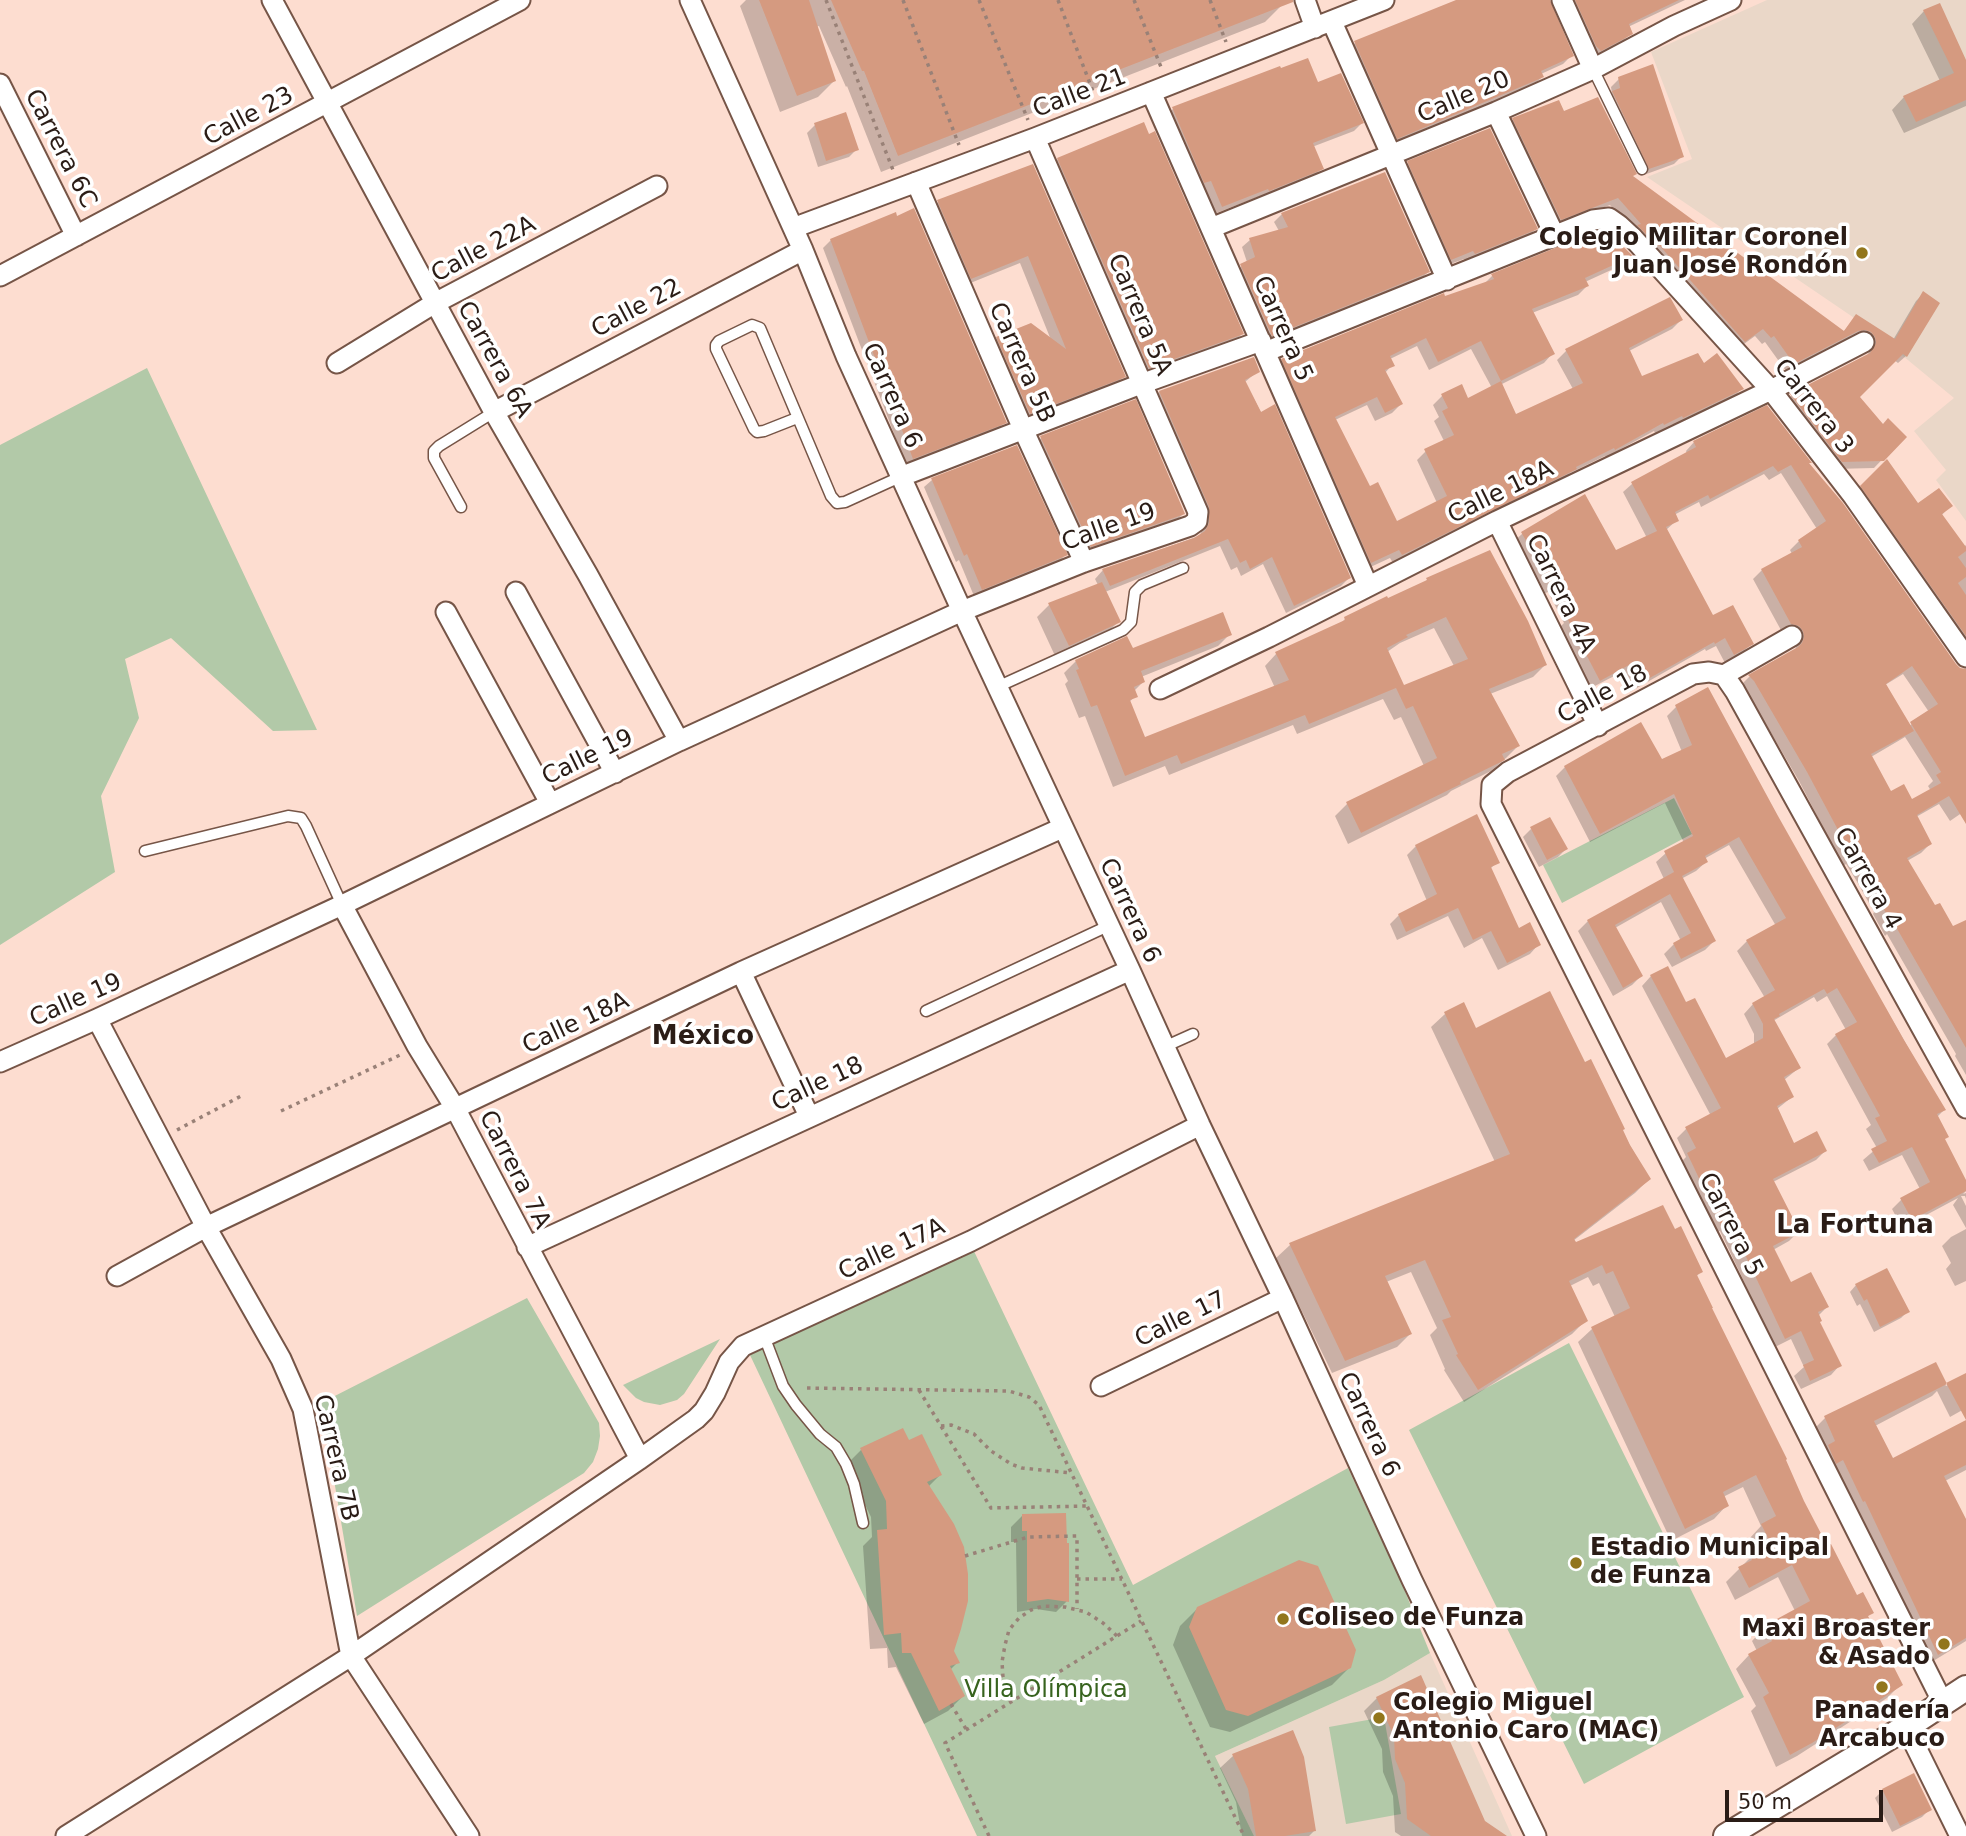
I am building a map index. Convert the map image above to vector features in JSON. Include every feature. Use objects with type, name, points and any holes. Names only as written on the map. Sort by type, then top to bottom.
[{"type":"street","name":"Carrera 6A","points":[[272,0],[494,412],[679,741]]},
{"type":"street","name":"Calle 23","points":[[0,276],[520,0]]},
{"type":"street","name":"Carrera 6","points":[[690,0],[803,250],[846,356],[900,477],[1412,1580],[1536,1836]]},
{"type":"street","points":[[1305,0],[1323,25],[1390,155],[1447,280]]},
{"type":"street","name":"Calle 21","points":[[793,229],[1035,138],[1384,0]]},
{"type":"street","points":[[1562,0],[1593,69]]},
{"type":"street","name":"Calle 20","points":[[1211,228],[1496,112],[1593,69],[1674,26],[1731,0]]},
{"type":"street","name":"Carrera 6C","points":[[0,84],[76,236]]},
{"type":"street","name":"Carrera 5","points":[[1160,89],[1211,228],[1368,586]]},
{"type":"street","points":[[900,477],[1141,384],[1263,347],[1447,280],[1555,236],[1496,112]]},
{"type":"street","name":"Carrera 5A","points":[[1035,138],[1198,512]]},
{"type":"street","name":"Carrera 5B","points":[[908,185],[1084,562]]},
{"type":"street","name":"Calle 22A","points":[[337,363],[435,303],[657,186]]},
{"type":"street","name":"Carrera 3","points":[[1555,236],[1593,220],[1609,218],[1633,237],[1771,390],[1853,496],[1966,657]]},
{"type":"street","name":"Calle 22","points":[[494,412],[803,250]]},
{"type":"street","name":"Calle 18A","points":[[1160,689],[1864,342]]},
{"type":"street","name":"Calle 19","points":[[0,1062],[342,905],[679,741],[962,611],[1084,562],[1191,526],[1197,522],[1198,512]]},
{"type":"street","name":"Carrera 4A","points":[[1497,522],[1598,726]]},
{"type":"street","points":[[516,592],[615,773]]},
{"type":"street","points":[[446,612],[550,803]]},
{"type":"street","points":[[1724,676],[1792,636]]},
{"type":"street","name":"Calle 18","points":[[1508,772],[1693,674],[1709,671],[1724,676]]},
{"type":"street","name":"Carrera 4","points":[[1724,676],[1735,691],[1966,1108]]},
{"type":"street","name":"Carrera 5","points":[[1508,772],[1492,785],[1491,804],[1943,1703]]},
{"type":"street","name":"Calle 18A","points":[[117,1276],[206,1227],[741,972],[1062,828]]},
{"type":"street","name":"Carrera 7A","points":[[342,905],[416,1046],[455,1108],[640,1459]]},
{"type":"street","name":"Calle 18","points":[[527,1247],[808,1116],[1130,971]]},
{"type":"street","points":[[741,972],[808,1116]]},
{"type":"street","name":"Carrera 7B","points":[[97,1019],[206,1227],[281,1359],[303,1409],[351,1656],[469,1836]]},
{"type":"street","name":"Calle 17A","points":[[66,1836],[351,1656],[696,1419],[710,1402],[723,1373],[743,1346],[971,1241],[1200,1125]]},
{"type":"street","name":"Calle 17","points":[[1101,1386],[1283,1298]]},
{"type":"street","points":[[1726,1836],[1966,1688]]},
{"type":"street","points":[[1908,1726],[1960,1836]]},
{"type":"lane","points":[[1593,69],[1643,169]]},
{"type":"lane","points":[[797,418],[757,432],[716,349],[719,341],[752,326],[760,328],[831,496],[837,503],[845,502],[900,477]]},
{"type":"lane","points":[[461,507],[435,458],[434,451],[494,412]]},
{"type":"lane","points":[[997,687],[1123,630],[1131,622],[1135,592],[1142,585],[1182,568]]},
{"type":"lane","points":[[145,851],[288,816],[301,818],[342,905]]},
{"type":"lane","points":[[926,1011],[1108,926]]},
{"type":"lane","points":[[1164,1047],[1193,1034]]},
{"type":"lane","points":[[764,1336],[783,1386],[820,1434],[836,1447],[846,1464],[854,1483],[863,1523]]},
{"type":"path","points":[[826,0],[908,185]]},
{"type":"path","points":[[903,0],[967,163]]},
{"type":"path","points":[[979,0],[1035,138]]},
{"type":"path","points":[[1058,0],[1101,112]]},
{"type":"path","points":[[1134,0],[1160,89]]},
{"type":"path","points":[[1210,0],[1233,60]]},
{"type":"path","points":[[281,1111],[416,1046]]},
{"type":"path","points":[[160,1139],[243,1095]]},
{"type":"path","points":[[807,1388],[1009,1391],[1029,1397],[1039,1405],[1244,1836]]},
{"type":"path","points":[[919,1390],[991,1508],[1087,1506]]},
{"type":"path","points":[[940,1426],[951,1425],[974,1434],[991,1451],[1022,1468],[1071,1473]]},
{"type":"path","points":[[965,1556],[1028,1537],[1077,1536],[1077,1609]]},
{"type":"path","points":[[1077,1579],[1122,1579]]},
{"type":"path","points":[[1012,1701],[1003,1677],[1002,1662],[1009,1630],[1019,1618],[1031,1610],[1043,1606],[1077,1609],[1103,1623],[1117,1636]]},
{"type":"path","points":[[989,1836],[945,1742],[1141,1621]]},
{"type":"path","points":[[951,1704],[966,1729]]},
{"type":"shaded area","name":"Colegio Militar Coronel Juan José Rondón","points":[[1767,0],[1966,0],[1966,521],[1936,480],[1946,470],[1914,431],[1954,398],[1869,328],[1647,177],[1692,159],[1651,52]]},
{"type":"shaded area","name":"Colegio Miguel Antonio Caro (MAC)","points":[[1430,1653],[1512,1836],[1254,1836],[1215,1756],[1384,1680]]},
{"type":"green space","points":[[147,368],[317,730],[273,731],[171,638],[125,659],[139,718],[101,796],[115,872],[0,945],[0,445]]},
{"type":"green space","points":[[1674,798],[1692,834],[1562,903],[1543,865]]},
{"type":"green space","name":"Villa Olímpica","points":[[972,1247],[1133,1585],[1348,1468],[1402,1584],[1430,1653],[1384,1680],[1215,1756],[1254,1836],[977,1836],[750,1355]]},
{"type":"green space","points":[[527,1298],[599,1423],[598,1449],[593,1462],[584,1473],[357,1616],[321,1403]]},
{"type":"green space","points":[[720,1339],[684,1394],[677,1400],[660,1405],[644,1402],[623,1385]]},
{"type":"green space","name":"Estadio Municipal de Funza","points":[[1569,1343],[1744,1697],[1584,1784],[1409,1430]]},
{"type":"green space","points":[[1384,1717],[1401,1814],[1346,1824],[1329,1727]]},
{"type":"building","points":[[759,0],[809,0],[836,81],[797,96]]},
{"type":"building","points":[[831,0],[1293,2],[898,156],[864,71]]},
{"type":"building","points":[[1456,0],[1550,0],[1574,56],[1541,71],[1544,77],[1397,139],[1354,41]]},
{"type":"building","points":[[1575,0],[1679,0],[1629,24],[1633,34],[1601,51],[1596,46]]},
{"type":"building","points":[[1940,3],[1966,60],[1966,100],[1916,122],[1903,96],[1954,73],[1923,10]]},
{"type":"building","points":[[1308,58],[1318,82],[1341,73],[1364,123],[1313,143],[1324,169],[1222,207],[1211,181],[1204,183],[1172,107]]},
{"type":"building","points":[[1653,64],[1684,157],[1649,169],[1612,91],[1620,88],[1618,77]]},
{"type":"building","points":[[1598,97],[1637,174],[1633,176],[1844,331],[1856,314],[1895,339],[1923,291],[1940,303],[1907,357],[1903,354],[1860,397],[1883,424],[1888,418],[1907,437],[1884,461],[1842,462],[1790,394],[1870,353],[1876,343],[1871,332],[1858,331],[1794,364],[1774,336],[1771,338],[1763,329],[1745,342],[1659,245],[1637,225],[1641,224],[1618,198],[1561,220],[1512,118],[1559,100],[1564,111]]},
{"type":"building","points":[[846,112],[859,150],[826,161],[814,123]]},
{"type":"building","points":[[1144,122],[1149,134],[1155,131],[1244,334],[1149,368],[1057,158]]},
{"type":"building","points":[[1490,128],[1538,229],[1475,254],[1473,251],[1451,260],[1407,161]]},
{"type":"building","points":[[1033,164],[1126,377],[1030,414],[996,337],[1031,323],[1066,349],[1028,256],[971,279],[937,200]]},
{"type":"building","points":[[1385,172],[1430,272],[1272,336],[1240,264],[1255,257],[1249,238],[1288,227],[1281,213]]},
{"type":"building","points":[[914,208],[1007,423],[913,459],[830,239],[896,212],[897,216]]},
{"type":"building","points":[[1592,233],[1595,240],[1611,235],[1633,256],[1585,278],[1589,286],[1532,309],[1555,354],[1501,381],[1516,414],[1583,383],[1565,349],[1670,297],[1683,320],[1629,348],[1642,376],[1698,353],[1704,363],[1717,353],[1744,389],[1683,418],[1682,416],[1664,425],[1663,423],[1615,450],[1614,448],[1402,555],[1399,550],[1371,563],[1281,359],[1444,293],[1445,296],[1494,279],[1491,274]],"holes":[[[1426,338],[1438,362],[1481,341],[1501,381],[1468,398],[1462,384],[1441,394],[1448,408],[1442,411],[1454,435],[1424,449],[1447,496],[1397,521],[1378,482],[1370,486],[1335,417],[1377,397],[1385,413],[1403,404],[1385,370],[1395,366],[1390,356]]]},
{"type":"building","points":[[1254,357],[1260,372],[1245,380],[1261,412],[1275,404],[1351,578],[1294,606],[1272,557],[1250,569],[1246,560],[1240,563],[1228,539],[1110,586],[1102,569],[1194,538],[1205,531],[1209,523],[1209,507],[1159,391]]},
{"type":"building","points":[[1136,399],[1185,514],[1091,547],[1040,436]]},
{"type":"building","points":[[1767,405],[1812,463],[1809,463],[1843,503],[1956,664],[1966,669],[1966,824],[1949,796],[1917,815],[1932,844],[1907,858],[1935,905],[1940,903],[1953,926],[1966,920],[1966,1048],[1896,927],[1894,928],[1881,904],[1883,902],[1855,857],[1853,858],[1754,681],[1748,675],[1798,647],[1804,637],[1799,626],[1791,624],[1761,569],[1802,547],[1798,540],[1826,521],[1791,465],[1778,472],[1773,466],[1710,499],[1708,495],[1675,512],[1679,521],[1666,527],[1713,615],[1733,605],[1754,644],[1734,655],[1725,638],[1639,684],[1629,665],[1600,681],[1567,618],[1573,614],[1566,600],[1557,584],[1552,586],[1521,532],[1585,494],[1616,550],[1657,531],[1631,482],[1696,447],[1693,441]],"holes":[[[1912,666],[1938,704],[1910,722],[1941,772],[1936,775],[1941,783],[1912,799],[1904,784],[1891,791],[1871,754],[1914,731],[1886,684]]]},
{"type":"building","points":[[1017,445],[1068,555],[982,590],[967,554],[964,556],[931,478]]},
{"type":"building","points":[[1887,459],[1918,503],[1939,488],[1953,506],[1942,514],[1966,547],[1966,551],[1958,557],[1966,568],[1966,577],[1958,583],[1966,595],[1966,636],[1860,486]]},
{"type":"building","points":[[1490,550],[1528,621],[1547,665],[1489,689],[1520,746],[1502,754],[1505,760],[1361,833],[1346,802],[1437,758],[1413,706],[1406,709],[1396,688],[1309,724],[1305,715],[1181,764],[1177,755],[1125,776],[1097,705],[1091,707],[1076,670],[1079,669],[1075,660],[1127,636],[1133,648],[1223,612],[1232,635],[1141,671],[1145,682],[1134,687],[1138,697],[1130,700],[1145,737],[1289,680],[1275,652],[1345,620],[1344,617],[1387,596],[1388,598],[1427,580],[1426,578]],"holes":[[[1446,617],[1468,659],[1404,685],[1387,648],[1408,637],[1406,635]]]},
{"type":"building","points":[[1102,582],[1121,622],[1069,646],[1048,603]]},
{"type":"building","points":[[1708,687],[1904,1040],[1946,1110],[1937,1114],[1949,1137],[1945,1139],[1966,1180],[1966,1191],[1912,1220],[1900,1198],[1930,1182],[1912,1147],[1879,1163],[1871,1149],[1887,1141],[1875,1118],[1880,1116],[1835,1034],[1857,1022],[1837,988],[1827,994],[1824,989],[1774,1019],[1801,1068],[1784,1077],[1794,1097],[1777,1106],[1794,1143],[1817,1131],[1827,1151],[1773,1179],[1800,1232],[1773,1246],[1791,1282],[1811,1272],[1829,1307],[1818,1312],[1822,1321],[1820,1322],[1842,1366],[1810,1381],[1803,1365],[1814,1360],[1801,1331],[1785,1339],[1730,1223],[1722,1227],[1687,1153],[1696,1148],[1685,1127],[1721,1108],[1650,975],[1668,966],[1686,1002],[1695,998],[1726,1058],[1763,1038],[1763,1024],[1752,1003],[1775,990],[1746,940],[1786,918],[1739,837],[1705,856],[1708,862],[1682,876],[1716,941],[1681,959],[1673,943],[1691,933],[1670,894],[1615,925],[1643,976],[1623,988],[1587,920],[1674,872],[1664,851],[1693,836],[1674,794],[1600,834],[1564,766],[1641,722],[1662,759],[1692,745],[1675,705]]},
{"type":"building","points":[[1477,814],[1500,863],[1491,867],[1519,928],[1530,922],[1541,945],[1507,963],[1491,931],[1473,940],[1458,908],[1406,932],[1398,914],[1437,894],[1415,845]]},
{"type":"building","points":[[1550,817],[1568,849],[1547,860],[1530,827]]},
{"type":"building","points":[[1550,991],[1585,1062],[1591,1059],[1630,1145],[1651,1179],[1574,1239],[1576,1242],[1663,1205],[1675,1229],[1681,1226],[1703,1272],[1697,1275],[1787,1459],[1804,1501],[1827,1545],[1831,1544],[1857,1595],[1863,1592],[1874,1613],[1868,1616],[1903,1685],[1790,1755],[1763,1697],[1769,1693],[1748,1654],[1772,1641],[1764,1626],[1810,1601],[1792,1565],[1749,1588],[1738,1567],[1752,1560],[1750,1555],[1771,1544],[1761,1524],[1776,1516],[1756,1475],[1723,1492],[1729,1506],[1685,1529],[1591,1327],[1630,1308],[1613,1271],[1606,1274],[1602,1265],[1569,1281],[1588,1321],[1478,1390],[1456,1355],[1458,1354],[1442,1320],[1451,1317],[1425,1260],[1385,1276],[1412,1334],[1345,1361],[1289,1243],[1510,1154],[1444,1012],[1464,1002],[1476,1028]]},
{"type":"building","points":[[1887,1268],[1910,1312],[1880,1327],[1867,1299],[1864,1301],[1855,1284]]},
{"type":"building","points":[[1936,1362],[1946,1383],[1966,1373],[1966,1420],[1966,1465],[1944,1476],[1966,1519],[1966,1638],[1938,1655],[1865,1501],[1863,1502],[1843,1460],[1836,1464],[1828,1445],[1835,1441],[1824,1416]],"holes":[[[1947,1384],[1966,1420],[1893,1458],[1874,1421]]]},
{"type":"building","points":[[903,1428],[909,1440],[922,1434],[942,1475],[927,1482],[954,1524],[964,1547],[968,1574],[968,1601],[954,1651],[960,1663],[950,1666],[965,1696],[939,1711],[911,1653],[902,1653],[901,1633],[884,1635],[877,1530],[887,1529],[886,1501],[860,1448]]},
{"type":"building","points":[[1066,1513],[1069,1602],[1048,1599],[1027,1602],[1027,1531],[1022,1531],[1022,1514]]},
{"type":"building","points":[[1299,1560],[1318,1566],[1356,1650],[1351,1668],[1248,1716],[1226,1710],[1189,1627],[1197,1607]]},
{"type":"building","points":[[1421,1675],[1485,1821],[1507,1836],[1431,1836],[1407,1819],[1405,1783],[1395,1759],[1394,1736],[1376,1697]]},
{"type":"building","points":[[1293,1730],[1304,1757],[1316,1831],[1285,1836],[1256,1836],[1248,1789],[1232,1754]]},
{"type":"building","points":[[1914,1773],[1932,1810],[1900,1826],[1882,1789]]},
{"type":"place","name":"Colegio Militar Coronel Juan José Rondón","points":[[1862,253]]},
{"type":"place","name":"Estadio Municipal de Funza","points":[[1576,1563]]},
{"type":"place","name":"Coliseo de Funza","points":[[1283,1619]]},
{"type":"place","name":"Maxi Broaster & Asado","points":[[1944,1644]]},
{"type":"place","name":"Panadería Arcabuco","points":[[1882,1687]]},
{"type":"place","name":"Colegio Miguel Antonio Caro (MAC)","points":[[1379,1718]]},
{"type":"district","name":"México","points":[[703,1037]]},
{"type":"district","name":"La Fortuna","points":[[1855,1226]]}]
